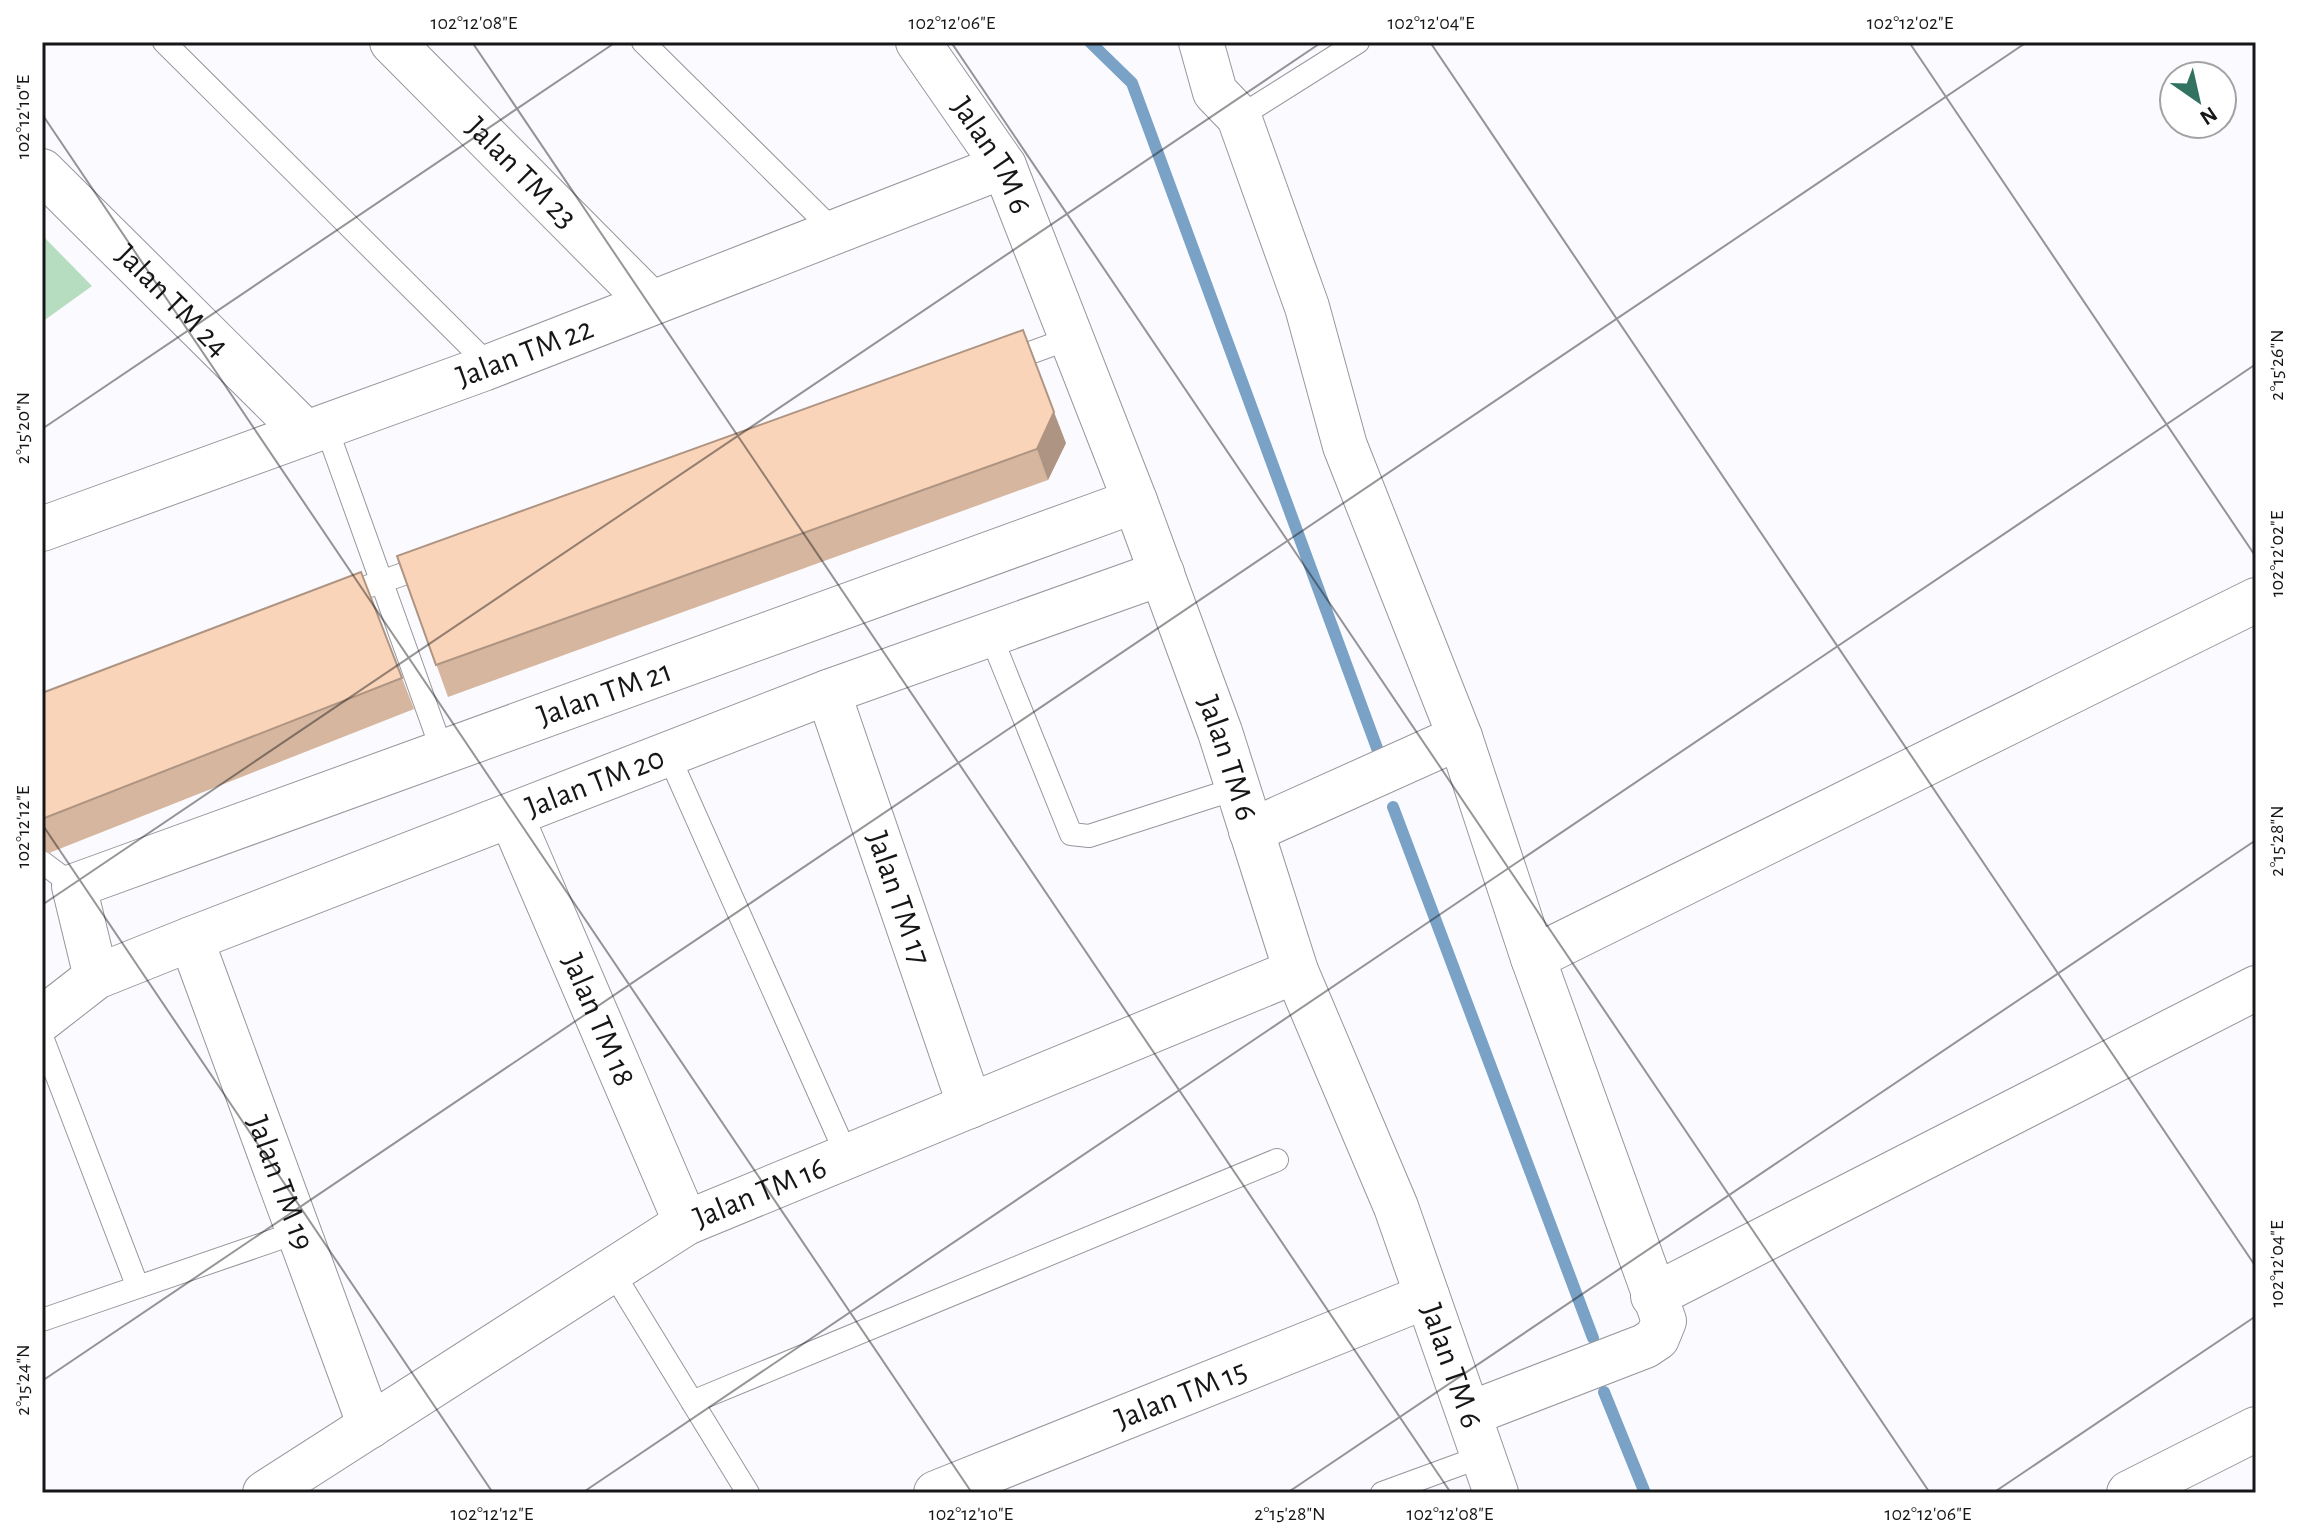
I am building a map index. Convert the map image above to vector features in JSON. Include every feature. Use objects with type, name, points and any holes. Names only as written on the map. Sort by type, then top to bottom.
[{"type":"street","name":"Jalan TM 23","points":[[392,42],[650,302]]},
{"type":"street","name":"Jalan TM 6","points":[[918,42],[1004,166],[1162,573],[1238,788],[1296,971],[1396,1207],[1489,1474]]},
{"type":"street","points":[[1201,42],[1215,92],[1239,117],[1307,307],[1345,446],[1460,737],[1533,958],[1664,1321],[1657,1338],[1645,1346],[1469,1414]]},
{"type":"street","name":"Jalan TM 22","points":[[42,529],[314,427],[490,366],[1004,166]]},
{"type":"street","name":"Jalan TM 24","points":[[42,171],[314,427]]},
{"type":"street","name":"Jalan TM 21","points":[[58,874],[443,753],[1135,501]]},
{"type":"street","name":"Jalan TM 20","points":[[42,1019],[96,977],[191,939],[828,692],[1162,573]]},
{"type":"street","points":[[1533,958],[2256,600]]},
{"type":"street","name":"Jalan TM 17","points":[[828,692],[970,1106]]},
{"type":"street","points":[[1251,831],[1460,737]]},
{"type":"street","name":"Jalan TM 18","points":[[511,816],[686,1223]]},
{"type":"street","points":[[58,874],[96,977]]},
{"type":"street","name":"Jalan TM 19","points":[[191,939],[370,1426]]},
{"type":"street","name":"Jalan TM 16","points":[[265,1493],[686,1223],[1296,971]]},
{"type":"street","points":[[1653,1296],[2256,988]]},
{"type":"street","name":"Jalan TM 15","points":[[936,1493],[1427,1296]]},
{"type":"street","points":[[2129,1493],[2182,1481],[2256,1429]]},
{"type":"lane","points":[[164,42],[490,366]]},
{"type":"lane","points":[[643,42],[834,231]]},
{"type":"lane","points":[[1239,117],[1358,42]]},
{"type":"lane","points":[[981,370],[1071,338]]},
{"type":"lane","points":[[314,427],[382,581],[443,753]]},
{"type":"lane","points":[[315,605],[457,555]]},
{"type":"lane","points":[[990,634],[1071,834],[1089,836],[1238,788]]},
{"type":"lane","points":[[668,754],[847,1156]]},
{"type":"lane","points":[[42,1037],[137,1285]]},
{"type":"lane","points":[[692,1402],[1277,1160]]},
{"type":"lane","points":[[42,1320],[298,1232]]},
{"type":"lane","points":[[612,1271],[748,1493]]},
{"type":"lane","points":[[1382,1493],[1489,1474]]},
{"type":"green space","points":[[42,235],[92,286],[42,322]]},
{"type":"building","points":[[1023,330],[1054,412],[1037,449],[436,665],[397,556]]},
{"type":"building","points":[[361,572],[402,678],[42,819],[42,693]]},
{"type":"waterway","points":[[1090,42],[1132,83],[1381,759]]},
{"type":"waterway","points":[[1393,807],[1593,1338]]},
{"type":"waterway","points":[[1604,1392],[1645,1493]]}]
